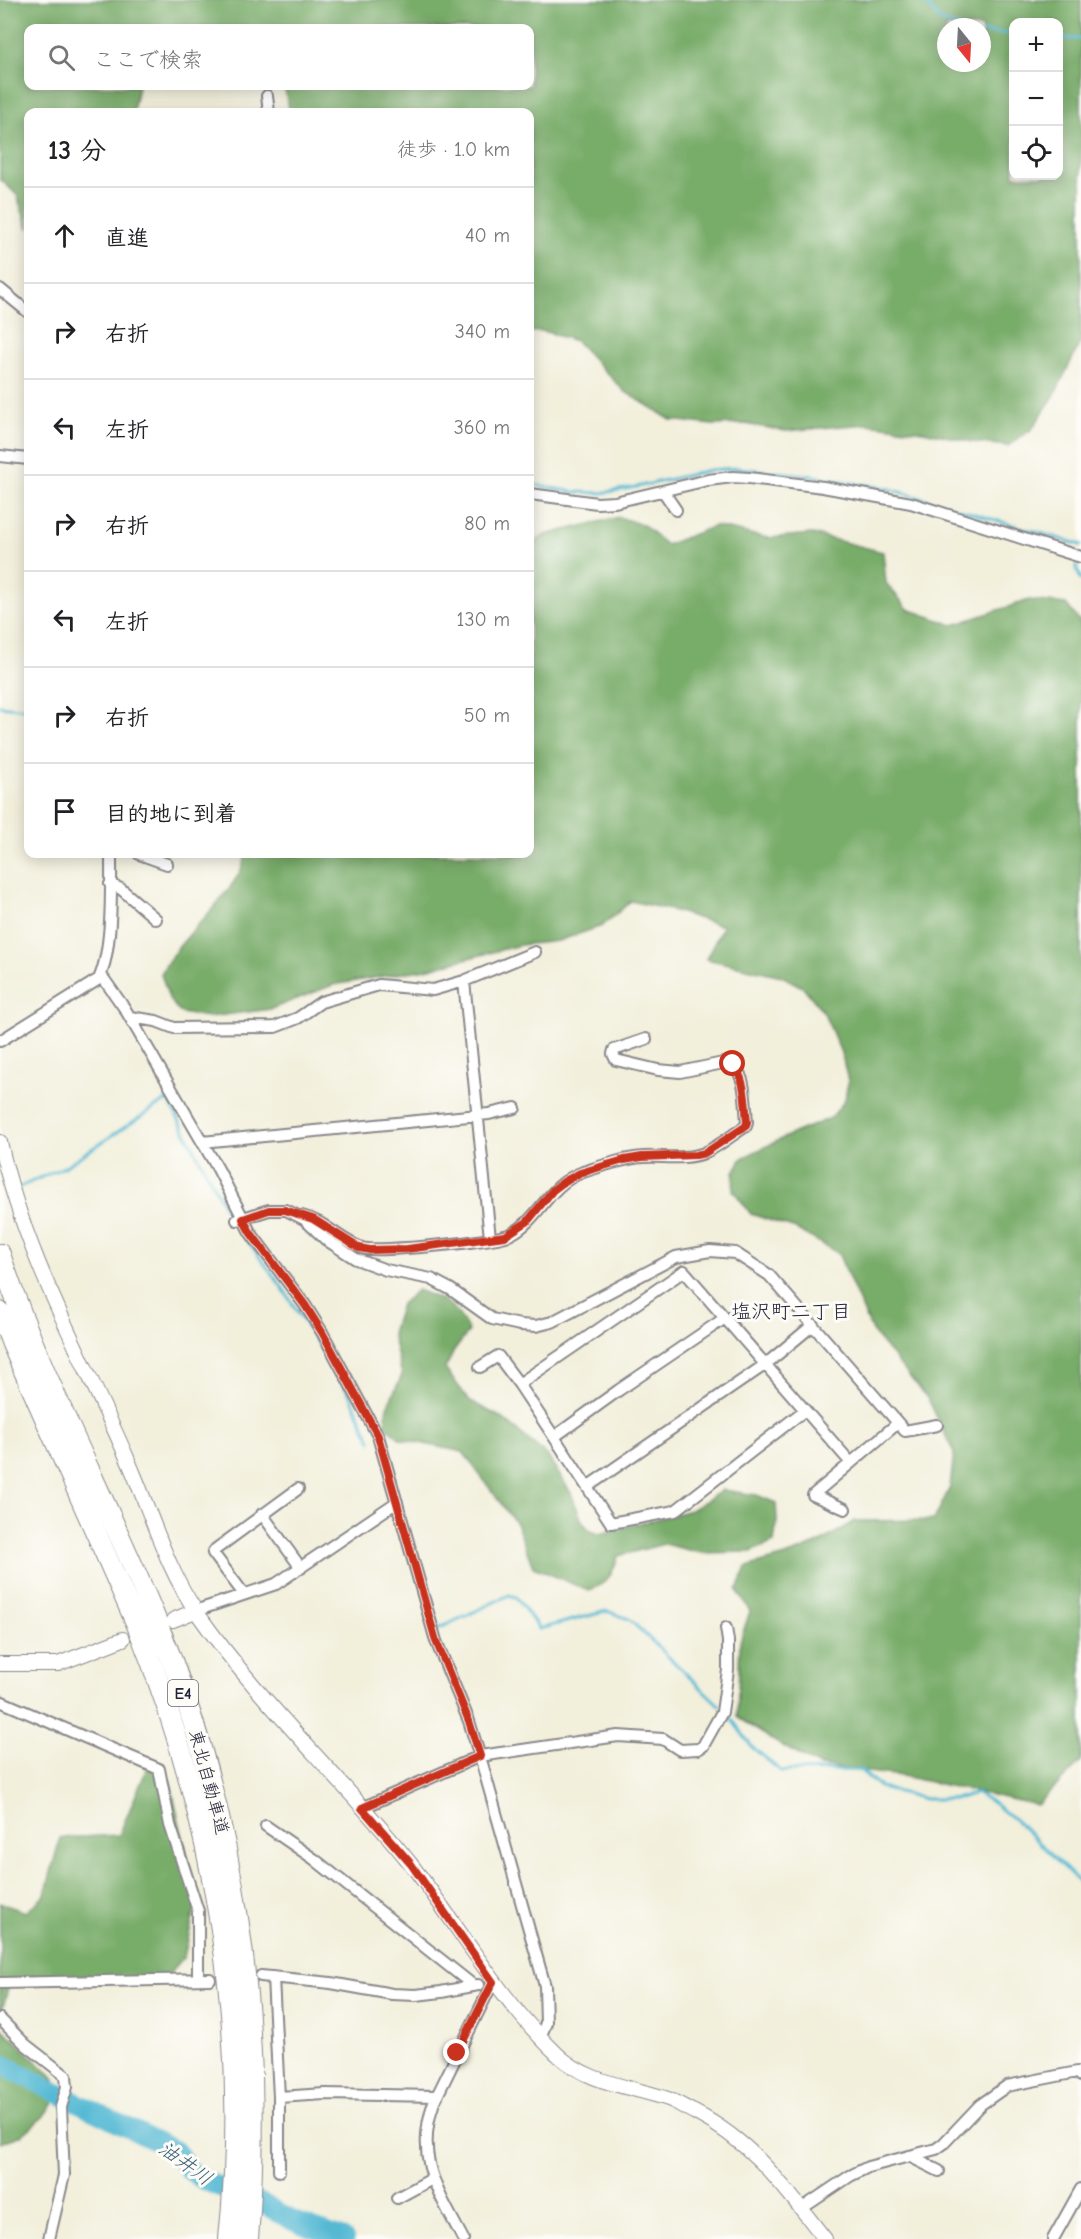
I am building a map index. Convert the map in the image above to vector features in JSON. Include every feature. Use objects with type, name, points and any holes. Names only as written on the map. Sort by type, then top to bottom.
[{"type":"highway","name":"東北自動車道","points":[[0,1254],[14,1297],[65,1419],[155,1617],[190,1713],[209,1776],[234,1888],[247,1987],[254,2087],[254,2162],[243,2227],[229,2239]]},
{"type":"highway","name":"東北自動車道","points":[[0,1312],[12,1344],[137,1624],[155,1669],[191,1781],[213,1881],[225,1955],[232,2030],[235,2152],[243,2227]]},
{"type":"street","points":[[267,96],[268,108]]},
{"type":"street","points":[[0,289],[24,309]]},
{"type":"street","points":[[0,456],[24,459]]},
{"type":"street","points":[[534,495],[597,503],[615,502],[708,480],[733,477],[823,488],[911,503],[1081,557]]},
{"type":"street","points":[[663,491],[676,510]]},
{"type":"street","points":[[0,1041],[99,979],[107,951],[111,858]]},
{"type":"street","points":[[150,858],[167,864]]},
{"type":"street","points":[[110,884],[121,889],[156,919]]},
{"type":"street","points":[[130,1017],[156,1021],[174,1028],[275,1027],[298,1018],[321,1002],[379,985],[433,990],[464,981],[535,952]]},
{"type":"street","points":[[101,975],[130,1017],[202,1142],[240,1219],[322,1332],[378,1436],[436,1641],[469,1721],[480,1756],[545,1986],[546,2023],[540,2038]]},
{"type":"street","points":[[464,981],[490,1238]]},
{"type":"street","points":[[240,1219],[269,1210],[285,1210],[313,1219],[359,1248],[370,1250],[407,1249],[510,1235],[521,1228],[553,1190],[580,1173],[642,1157],[705,1153],[746,1126],[744,1091],[741,1077],[733,1064],[728,1062],[680,1072],[658,1070],[616,1060],[614,1050],[646,1039]]},
{"type":"street","points":[[202,1142],[489,1114],[515,1108]]},
{"type":"street","points":[[0,1142],[7,1175],[45,1282],[128,1459],[174,1569],[195,1611],[236,1664],[411,1864],[493,1982],[540,2038],[560,2057],[597,2079],[669,2099],[710,2120],[741,2141],[774,2175],[825,2239]]},
{"type":"street","points":[[296,1215],[325,1239],[356,1259],[386,1270],[431,1279],[450,1289],[492,1319],[504,1323],[537,1326],[552,1322],[676,1257],[724,1251],[735,1253],[770,1275],[905,1431],[938,1425]]},
{"type":"street","points":[[519,1384],[684,1271],[851,1464]]},
{"type":"street","points":[[554,1437],[725,1317]]},
{"type":"street","points":[[587,1487],[766,1364],[813,1325]]},
{"type":"street","points":[[480,1367],[498,1356],[611,1523],[675,1510],[805,1410]]},
{"type":"street","points":[[845,1509],[813,1495],[898,1423]]},
{"type":"street","points":[[243,1593],[213,1553],[262,1514],[298,1490]]},
{"type":"street","points":[[173,1620],[243,1593],[276,1584],[397,1503]]},
{"type":"street","points":[[262,1514],[302,1568]]},
{"type":"street","points":[[362,1808],[480,1756],[618,1736],[663,1738],[680,1750],[698,1749],[703,1746],[722,1713],[728,1670],[726,1629]]},
{"type":"street","points":[[0,1664],[58,1664],[123,1639]]},
{"type":"street","points":[[0,1701],[159,1769],[170,1825],[198,1911],[198,1979]]},
{"type":"street","points":[[266,1826],[314,1859],[474,1986]]},
{"type":"street","points":[[261,1976],[331,1983],[392,1994],[416,1995],[493,1982]]},
{"type":"street","points":[[273,1977],[279,2097],[279,2171]]},
{"type":"street","points":[[0,1983],[210,1979]]},
{"type":"street","points":[[463,2239],[432,2179],[425,2139],[428,2118],[437,2096],[493,1982]]},
{"type":"street","points":[[0,2019],[26,2045],[66,2076],[67,2087],[61,2107],[64,2175],[49,2239]]},
{"type":"street","points":[[801,2209],[850,2176],[868,2167],[936,2149],[980,2105],[1007,2086],[1077,2072],[1081,2076]]},
{"type":"street","points":[[279,2097],[325,2094],[437,2096]]},
{"type":"street","points":[[909,2156],[939,2171]]},
{"type":"street","points":[[397,2198],[432,2179]]},
{"type":"street","points":[[1053,2239],[1080,2192]]},
{"type":"green space","points":[[0,0],[1081,0],[1081,341],[1054,396],[1032,429],[1008,446],[867,424],[786,431],[745,424],[712,425],[671,420],[624,391],[576,341],[543,331],[534,332],[534,108],[289,108],[285,90],[534,90],[534,24],[24,24],[24,90],[137,90],[134,108],[24,108],[24,217],[17,195],[0,179]]},
{"type":"green space","points":[[619,517],[645,526],[666,545],[715,526],[768,538],[812,534],[883,552],[886,583],[908,609],[953,625],[1029,600],[1066,604],[1081,623],[1081,1762],[1037,1805],[902,1776],[819,1766],[737,1717],[740,1642],[750,1611],[737,1590],[746,1567],[786,1556],[819,1543],[855,1521],[934,1520],[950,1487],[954,1453],[928,1399],[872,1331],[838,1253],[796,1229],[751,1214],[733,1190],[734,1172],[742,1158],[831,1118],[845,1100],[848,1081],[842,1055],[824,1013],[804,988],[782,976],[706,959],[723,926],[675,911],[631,901],[602,926],[558,941],[520,945],[426,969],[333,985],[271,1009],[209,1017],[181,1013],[170,1001],[161,974],[181,944],[233,883],[245,858],[534,858],[534,543],[545,535]]},
{"type":"green space","points":[[417,1290],[454,1308],[469,1331],[454,1351],[445,1369],[470,1401],[502,1418],[547,1455],[571,1493],[582,1521],[591,1532],[603,1533],[691,1510],[723,1490],[757,1495],[776,1503],[777,1521],[774,1542],[751,1552],[701,1553],[664,1544],[618,1556],[608,1578],[601,1585],[589,1591],[533,1567],[517,1525],[463,1452],[401,1439],[385,1426],[387,1407],[402,1375],[392,1333],[401,1304]]},
{"type":"green space","points":[[148,1766],[170,1781],[197,1900],[184,1957],[162,1982],[10,1980],[0,2019],[0,1903],[26,1912],[45,1895],[60,1838],[119,1835]]},
{"type":"green space","points":[[0,2026],[55,2079],[57,2092],[54,2102],[43,2117],[22,2135],[0,2143]]},
{"type":"waterway","points":[[922,0],[938,18]]},
{"type":"waterway","points":[[991,33],[1009,34]]},
{"type":"waterway","points":[[1063,38],[1081,39]]},
{"type":"waterway","points":[[534,485],[574,492],[601,493],[710,470],[738,468],[812,476],[890,489],[1081,545]]},
{"type":"waterway","points":[[1076,566],[1081,580]]},
{"type":"waterway","points":[[0,706],[24,709]]},
{"type":"waterway","points":[[20,1187],[64,1167],[168,1099],[231,1219],[282,1287],[350,1395],[371,1441]]},
{"type":"waterway","points":[[423,1577],[438,1629],[509,1595],[516,1597],[539,1629],[607,1611],[629,1619],[720,1706]]},
{"type":"waterway","points":[[725,1710],[752,1747],[781,1771],[860,1770],[880,1787],[925,1799],[955,1799],[977,1793],[1019,1823],[1081,1884]]},
{"type":"waterway","name":"油井川","points":[[0,2063],[176,2151],[190,2171],[205,2181],[263,2204],[293,2221],[344,2239]]},
{"type":"district","name":"塩沢町二丁目","points":[[791,1311]]},
{"type":"route","points":[[457,2053],[493,1982],[411,1864],[362,1808],[480,1756],[469,1721],[436,1641],[378,1436],[322,1332],[243,1219],[269,1210],[285,1210],[313,1219],[359,1248],[370,1250],[407,1249],[510,1235],[527,1222],[553,1190],[580,1173],[642,1157],[705,1153],[746,1126],[744,1091],[741,1077],[733,1064]]}]
